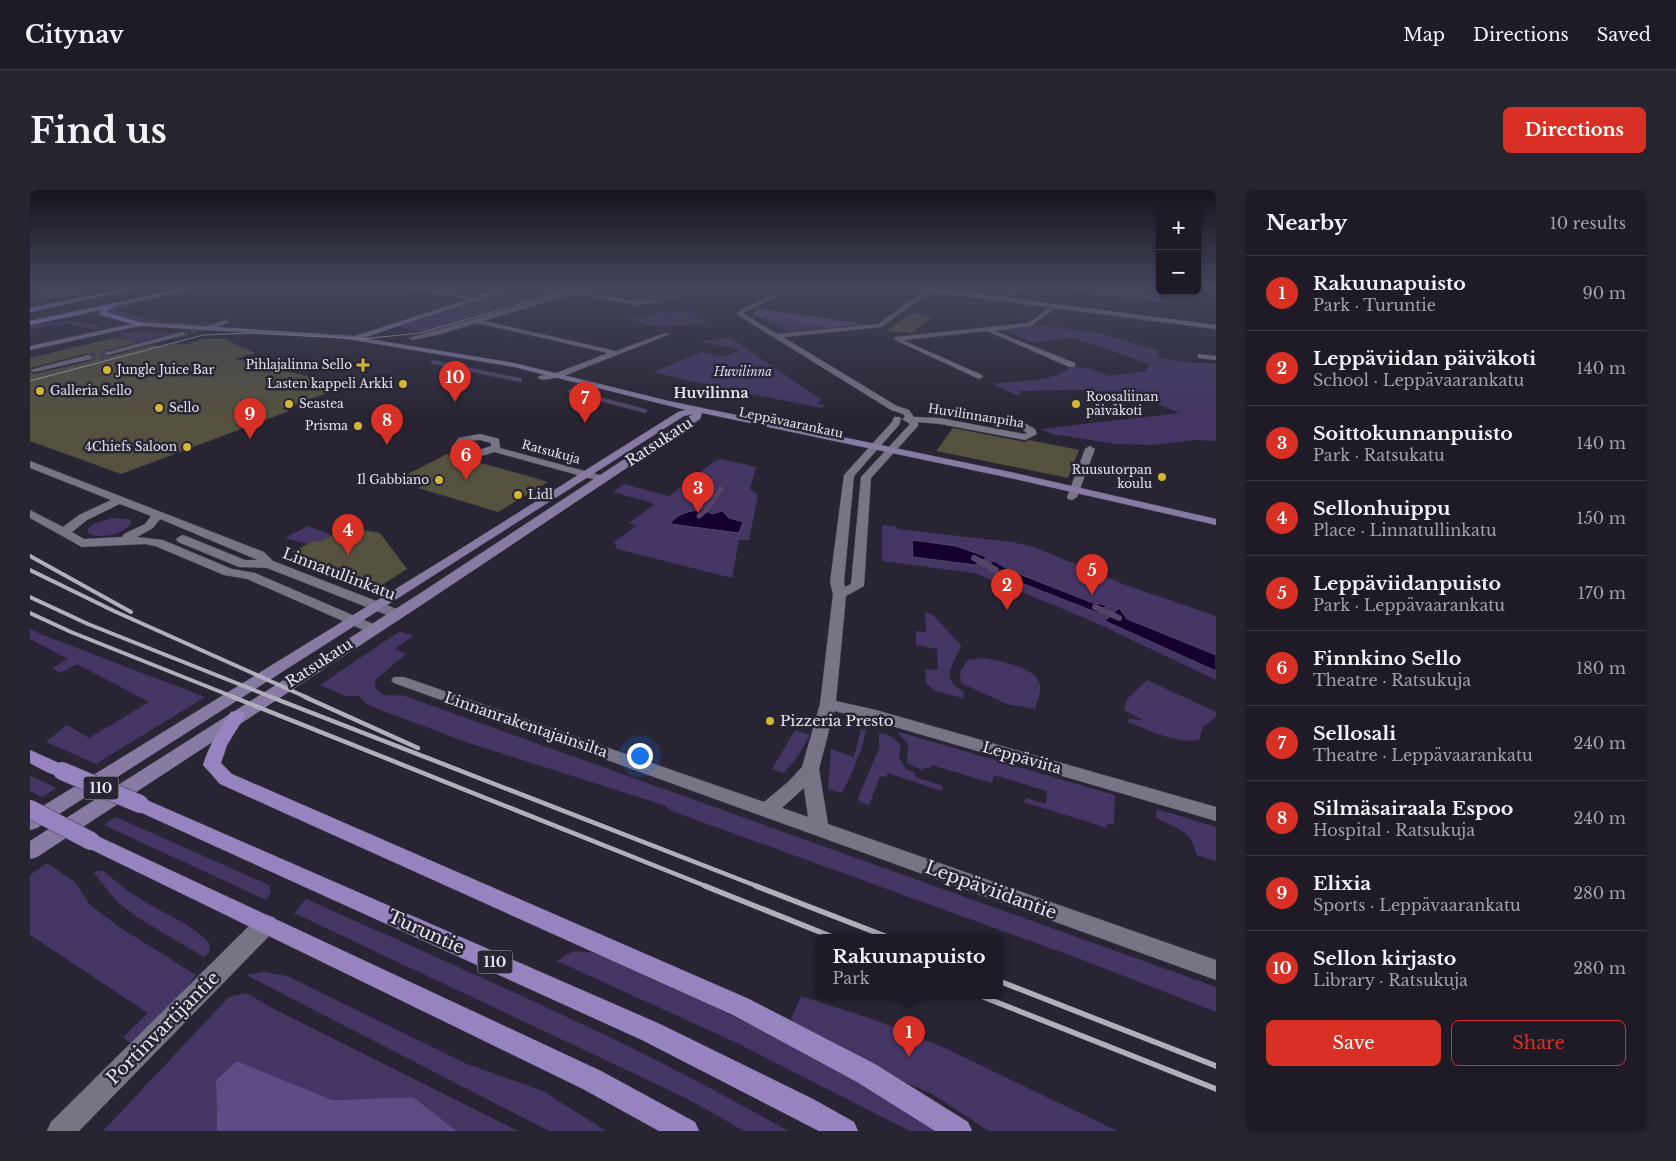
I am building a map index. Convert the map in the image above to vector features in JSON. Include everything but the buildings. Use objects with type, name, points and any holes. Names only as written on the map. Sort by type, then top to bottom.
[{"type":"main road","name":"Leppävaarankatu","points":[[30,348],[108,330]]},
{"type":"main road","points":[[30,354],[121,330]]},
{"type":"main road","name":"Leppävaarankatu","points":[[182,330],[338,343],[436,355],[542,378],[555,378],[681,414],[698,414]]},
{"type":"main road","name":"Leppävaarankatu","points":[[246,330],[346,336],[468,356],[698,414],[1216,522]]},
{"type":"main road","points":[[338,343],[346,336],[366,330]]},
{"type":"main road","points":[[338,343],[381,330]]},
{"type":"main road","name":"Ratsukatu","points":[[30,823],[681,414]]},
{"type":"main road","name":"Ratsukatu","points":[[30,851],[397,614],[603,479],[698,414]]},
{"type":"main road","name":"Leppävaarankatu","points":[[1074,493],[1216,530]]},
{"type":"main road","points":[[237,716],[219,744],[212,765],[226,779],[741,1007],[866,1073],[959,1131]]},
{"type":"main road","name":"Turuntie","points":[[30,756],[651,1032],[804,1108],[845,1131]]},
{"type":"main road","points":[[30,809],[90,840],[592,1080],[686,1131]]},
{"type":"street","points":[[412,338],[444,330]]},
{"type":"street","points":[[511,330],[616,354]]},
{"type":"street","points":[[766,330],[894,408],[906,412],[915,424],[866,477],[857,586],[840,594]]},
{"type":"street","points":[[776,336],[839,330]]},
{"type":"street","points":[[979,377],[896,339],[986,330],[1072,365]]},
{"type":"street","points":[[108,353],[182,334]]},
{"type":"street","points":[[555,378],[667,334]]},
{"type":"street","points":[[1201,356],[1216,358]]},
{"type":"street","points":[[34,370],[72,364],[88,357]]},
{"type":"street","points":[[819,829],[810,769],[828,704],[840,594],[837,582],[849,474],[896,423],[897,419],[894,408]]},
{"type":"street","name":"Huvilinnanpiha","points":[[897,419],[945,422],[1025,436],[1032,434],[1032,431],[1019,423]]},
{"type":"street","name":"Ratsukuja","points":[[492,449],[603,479]]},
{"type":"street","points":[[1074,493],[1090,449]]},
{"type":"street","name":"Linnatullinkatu","points":[[30,464],[260,555],[269,564],[397,614]]},
{"type":"street","points":[[65,533],[70,525],[119,500]]},
{"type":"street","name":"Linnatullinkatu","points":[[30,513],[82,543],[120,540],[159,542],[229,572],[269,564]]},
{"type":"street","points":[[120,540],[149,526],[157,515]]},
{"type":"street","name":"Linnatullinkatu","points":[[182,539],[373,629]]},
{"type":"street","name":"Linnanrakentajainsilta","points":[[399,680],[767,810]]},
{"type":"street","name":"Leppäviita","points":[[828,704],[870,714],[1216,814]]},
{"type":"street","points":[[767,810],[794,787],[810,769]]},
{"type":"street","name":"Leppäviidantie","points":[[767,810],[1216,970]]},
{"type":"street","name":"Portinvartijantie","points":[[60,1131],[266,924]]},
{"type":"green space","points":[[412,330],[442,330],[428,334]]},
{"type":"green space","points":[[785,330],[809,330],[789,332]]},
{"type":"green space","points":[[1004,330],[1074,330],[1098,333],[1158,350],[1159,358],[1195,363],[1216,363],[1216,441],[1195,440],[1151,445],[1116,444],[1052,434],[1040,429],[1180,413],[1130,393],[1081,390],[1019,391],[1022,394],[1016,395],[992,384],[1043,379],[1070,367],[1088,368],[1109,376],[1145,371],[1150,364],[1074,338],[1031,342]]},
{"type":"green space","points":[[135,332],[174,333],[134,343],[127,342],[128,339],[114,338],[122,336],[117,334]]},
{"type":"green space","name":"Huvilinna","points":[[731,338],[822,400],[817,404],[825,405],[821,408],[720,388],[653,372],[702,352],[723,357],[740,350],[698,341]]},
{"type":"green space","points":[[722,459],[756,467],[750,489],[758,495],[749,540],[739,540],[732,578],[617,549],[614,542],[636,526],[629,523],[655,504],[613,492],[624,484],[669,496],[715,461]]},
{"type":"green space","points":[[112,518],[130,519],[131,524],[122,531],[111,535],[99,536],[88,533],[87,530],[93,524]]},
{"type":"green space","points":[[882,525],[897,527],[897,529],[1012,542],[1034,547],[1123,584],[1216,616],[1216,680],[1090,620],[974,573],[882,561]]},
{"type":"green space","points":[[308,526],[332,535],[319,542],[315,540],[307,544],[285,538]]},
{"type":"green space","points":[[925,612],[932,614],[960,644],[961,647],[952,666],[950,677],[952,682],[964,692],[963,698],[935,691],[926,684],[925,669],[938,670],[937,649],[916,645],[916,631],[926,632]]},
{"type":"green space","points":[[30,629],[205,697],[96,764],[46,742],[67,725],[89,738],[149,702],[77,664],[60,673],[52,668],[68,659],[30,639]]},
{"type":"green space","points":[[400,631],[413,636],[395,649],[406,654],[376,679],[375,687],[380,693],[390,696],[402,695],[1216,987],[1216,1012],[1083,960],[674,812],[663,805],[466,742],[368,705],[359,696],[346,696],[320,685]]},
{"type":"green space","points":[[984,658],[1025,669],[1037,679],[1040,688],[1035,709],[1007,704],[961,683],[960,672],[968,660]]},
{"type":"green space","points":[[1147,680],[1216,712],[1216,717],[1203,727],[1199,740],[1190,741],[1172,738],[1128,722],[1128,719],[1143,720],[1124,710],[1127,699]]},
{"type":"green space","points":[[861,729],[866,730],[862,747],[842,793],[828,789],[831,749],[854,757]]},
{"type":"green space","points":[[795,730],[810,735],[798,756],[784,773],[772,769]]},
{"type":"green space","points":[[899,732],[1115,795],[1114,825],[1107,823],[1107,828],[1024,802],[1026,798],[1046,804],[1047,791],[994,775],[992,783],[931,765],[930,769],[924,767],[922,770],[907,763],[908,744]]},
{"type":"green space","points":[[879,733],[892,737],[901,746],[899,757],[906,769],[915,773],[915,777],[943,786],[942,791],[888,773],[886,777],[880,776],[869,805],[859,802],[858,798],[879,748]]},
{"type":"green space","points":[[30,776],[57,788],[42,797],[30,791]]},
{"type":"green space","points":[[1157,809],[1216,827],[1216,861],[1196,855],[1191,840],[1187,835],[1156,818]]},
{"type":"green space","points":[[116,817],[269,885],[271,892],[266,900],[104,825]]},
{"type":"green space","points":[[47,863],[75,882],[90,905],[119,927],[196,975],[180,996],[130,1043],[123,1037],[148,1013],[30,935],[30,875]]},
{"type":"green space","points":[[96,871],[103,871],[140,899],[184,923],[198,933],[210,944],[209,952],[204,957],[140,919],[117,902],[94,873]]},
{"type":"green space","points":[[306,899],[550,1009],[670,1067],[788,1131],[744,1131],[688,1099],[294,913]]},
{"type":"green space","points":[[573,951],[597,953],[672,986],[779,1039],[898,1104],[939,1131],[910,1131],[737,1043],[557,961]]},
{"type":"green space","points":[[264,972],[287,976],[467,1064],[543,1091],[606,1131],[549,1131],[246,975]]},
{"type":"green space","points":[[246,993],[276,1010],[518,1131],[457,1131],[413,1097],[333,1100],[237,1061],[216,1080],[217,1131],[103,1131],[229,997]]},
{"type":"green space","points":[[801,996],[872,1019],[945,1048],[1117,1131],[989,1131],[932,1094],[887,1074],[789,1024]]},
{"type":"shaded area","points":[[703,509],[712,514],[722,511],[729,518],[743,522],[739,533],[670,524],[681,515]]},
{"type":"shaded area","points":[[912,540],[956,546],[987,557],[976,565],[913,557]]},
{"type":"shaded area","points":[[994,561],[1009,570],[1093,603],[1107,605],[1098,613],[983,568]]},
{"type":"shaded area","points":[[1119,608],[1127,619],[1216,655],[1216,671],[1105,621]]},
{"type":"shaded area","points":[[237,1061],[333,1100],[413,1097],[457,1131],[217,1131],[216,1080]]},
{"type":"waterway","points":[[433,362],[520,380]]},
{"type":"waterway","points":[[570,391],[645,411]]},
{"type":"waterway","points":[[699,516],[706,510],[721,489]]},
{"type":"waterway","points":[[974,558],[996,570]]},
{"type":"waterway","points":[[1095,607],[1119,618]]},
{"type":"tunnel","points":[[182,334],[197,330]]},
{"type":"tunnel","points":[[88,357],[108,353],[105,354]]},
{"type":"tram line","points":[[30,381],[203,335],[252,333],[361,339],[420,333],[431,330]]},
{"type":"railway","points":[[30,556],[131,612]]},
{"type":"railway","points":[[30,570],[114,611],[308,698]]},
{"type":"railway","points":[[30,597],[88,624],[274,698]]},
{"type":"railway","points":[[30,613],[71,632],[236,698]]},
{"type":"railway","points":[[233,697],[708,887]]},
{"type":"railway","points":[[271,697],[759,887]]},
{"type":"railway","points":[[305,697],[418,748]]},
{"type":"railway","points":[[705,886],[825,934]]},
{"type":"railway","points":[[756,886],[880,934]]},
{"type":"railway","points":[[1003,983],[1216,1066]]},
{"type":"railway","points":[[989,999],[1216,1089]]},
{"type":"place","name":"Pihlajalinna Sello","points":[[363,365]]},
{"type":"place","name":"Jungle Juice Bar","points":[[107,370]]},
{"type":"place","name":"Lasten kappeli Arkki","points":[[403,384]]},
{"type":"place","name":"Galleria Sello","points":[[40,391]]},
{"type":"place","name":"Sellon kirjasto","points":[[455,402]]},
{"type":"place","name":"Seastea","points":[[289,404]]},
{"type":"place","name":"Roosaliinan päiväkoti","points":[[1076,404]]},
{"type":"place","name":"Sello","points":[[159,408]]},
{"type":"place","name":"Sellosali","points":[[585,423]]},
{"type":"place","name":"Prisma","points":[[358,426]]},
{"type":"place","name":"Elixia","points":[[250,439]]},
{"type":"place","name":"Silmäsairaala Espoo","points":[[387,445]]},
{"type":"place","name":"4Chiefs Saloon","points":[[187,447]]},
{"type":"place","name":"Ruusutorpan koulu","points":[[1162,477]]},
{"type":"place","name":"Il Gabbiano","points":[[439,480]]},
{"type":"place","name":"Finnkino Sello","points":[[466,480]]},
{"type":"place","name":"Lidl","points":[[518,495]]},
{"type":"place","name":"Soittokunnanpuisto","points":[[698,513]]},
{"type":"place","name":"Sellonhuippu","points":[[348,555]]},
{"type":"place","name":"Leppäviidanpuisto","points":[[1092,595]]},
{"type":"place","name":"Leppäviidan päiväkoti","points":[[1007,610]]},
{"type":"place","name":"Pizzeria Presto","points":[[770,721]]},
{"type":"place","name":"Rakuunapuisto","points":[[909,1057]]},
{"type":"district","name":"Huvilinna","points":[[711,393]]}]
